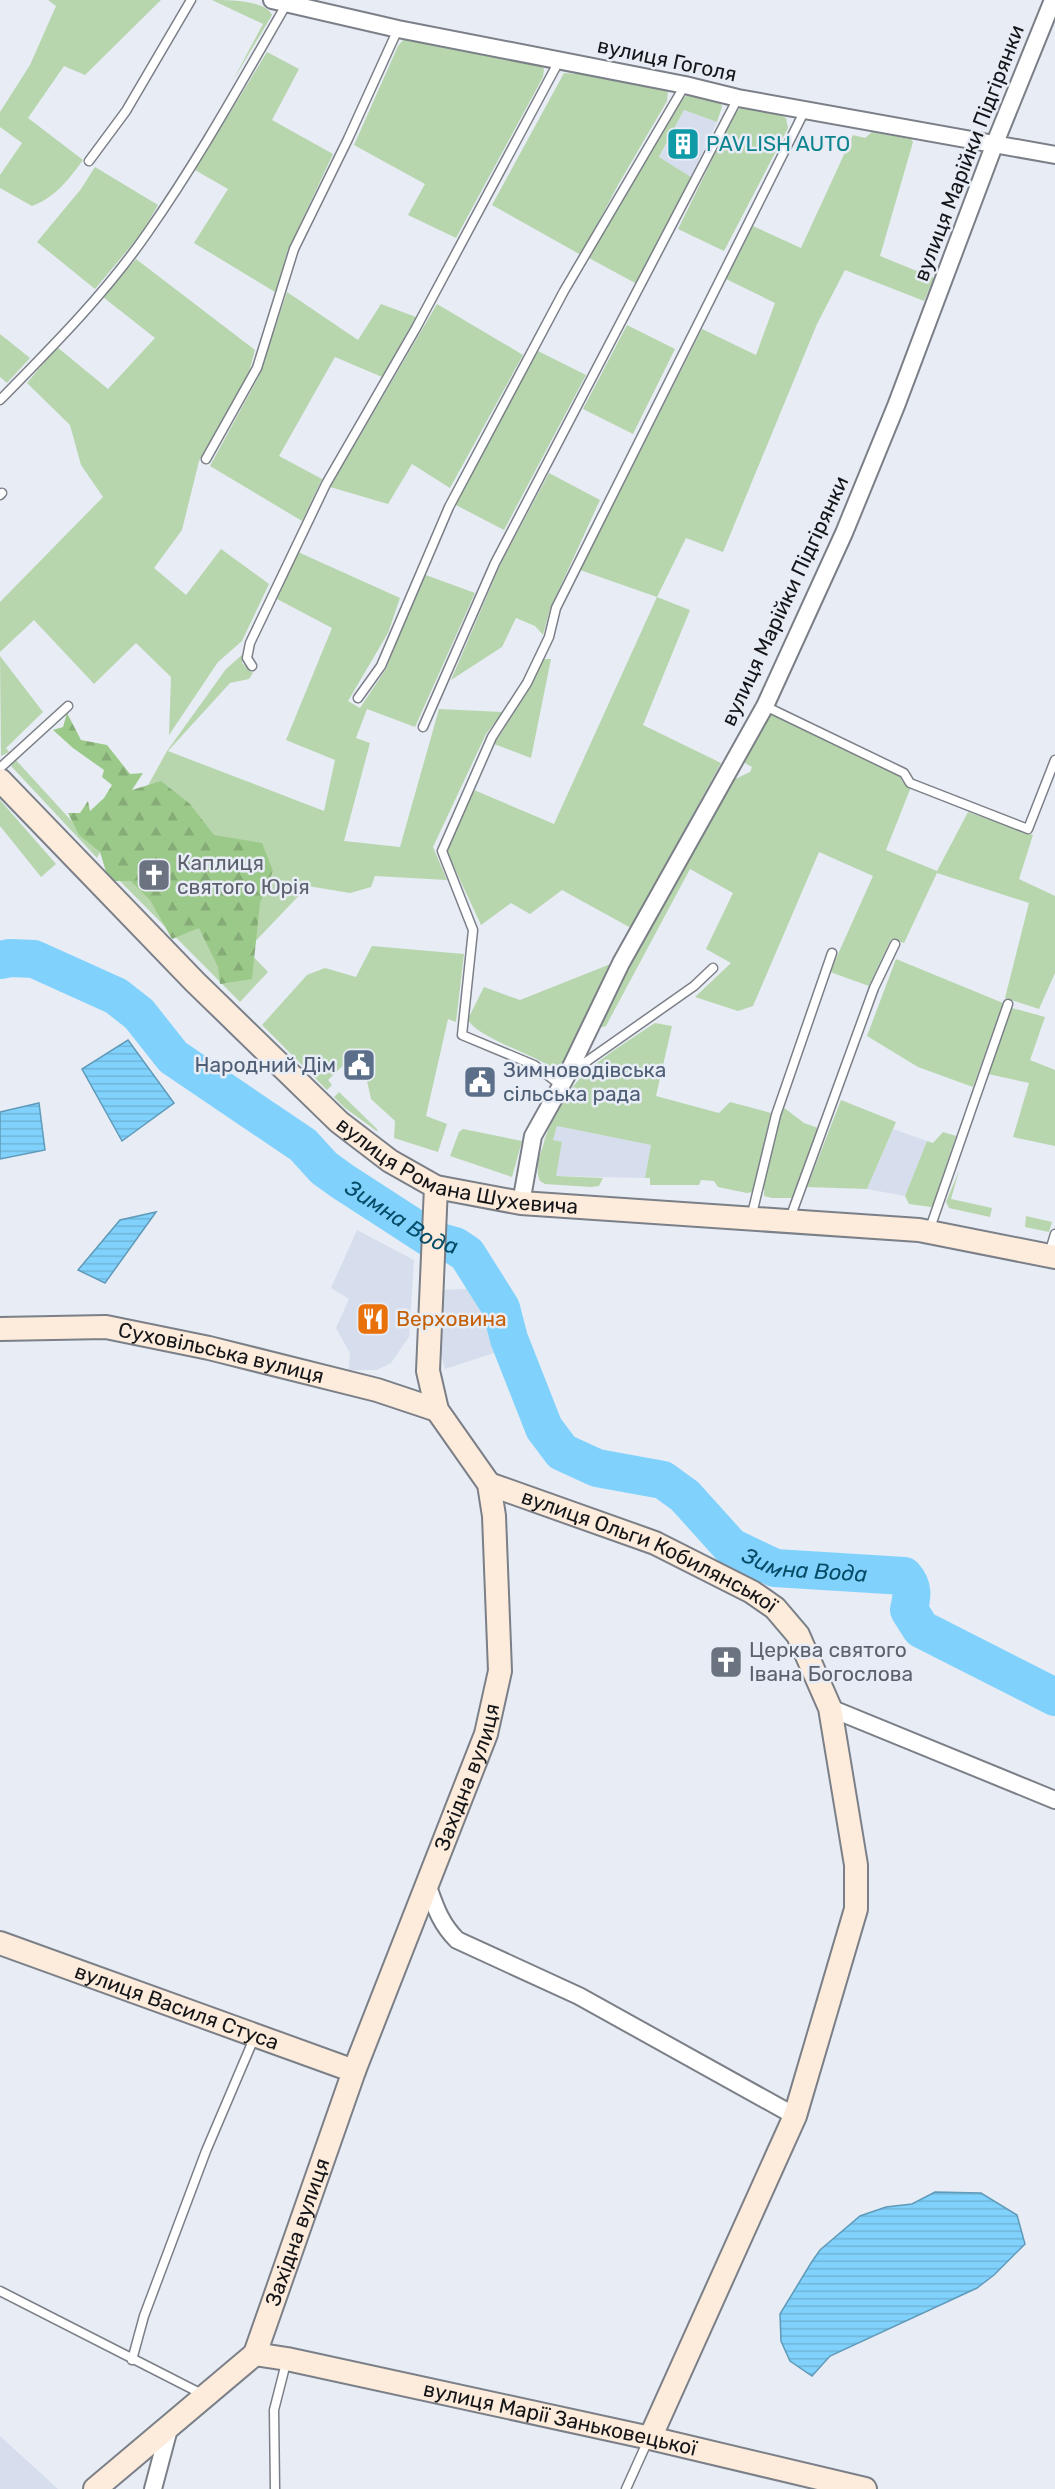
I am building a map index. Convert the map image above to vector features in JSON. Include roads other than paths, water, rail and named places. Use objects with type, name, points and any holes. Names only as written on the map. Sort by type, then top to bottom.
[{"type":"street","name":"вулиця Марійки Підгірянки","points":[[521,1203],[534,1136],[621,963],[765,706],[844,533],[896,406],[995,143],[1053,0]]},
{"type":"street","name":"вулиця Гоголя","points":[[279,2],[398,29],[685,85],[738,98],[1055,155]]},
{"type":"street","name":"вулиця Романа Шухевича","points":[[0,780],[195,982],[339,1122],[390,1161],[436,1187],[521,1203],[929,1232],[1053,1249]]},
{"type":"street","name":"Західна вулиця","points":[[255,2354],[354,2071],[486,1734],[500,1671],[494,1516],[489,1484],[437,1410],[428,1371],[436,1187]]},
{"type":"street","name":"Суховільська вулиця","points":[[0,1329],[106,1328],[209,1348],[377,1390],[437,1410]]},
{"type":"street","name":"вулиця Ольги Кобилянської","points":[[489,1484],[655,1543],[752,1592],[775,1608],[798,1635],[830,1708],[856,1865],[856,1909],[795,2116],[650,2438]]},
{"type":"street","points":[[830,1708],[1055,1800]]},
{"type":"street","points":[[427,1884],[441,1922],[458,1940],[579,1996],[795,2116]]},
{"type":"street","name":"вулиця Василя Стуса","points":[[0,1942],[354,2071]]},
{"type":"street","points":[[95,2489],[255,2354]]},
{"type":"street","name":"вулиця Марії Заньковецької","points":[[255,2354],[650,2438],[865,2489]]},
{"type":"street","points":[[153,2489],[170,2425]]},
{"type":"lane","points":[[89,161],[126,111],[191,0]]},
{"type":"lane","points":[[0,400],[104,289],[148,232],[212,132],[279,2]]},
{"type":"lane","points":[[206,459],[257,368],[294,249],[348,139],[398,29]]},
{"type":"lane","points":[[252,666],[247,658],[250,643],[322,494],[416,328],[559,61]]},
{"type":"lane","points":[[358,698],[381,666],[448,507],[564,291],[685,85]]},
{"type":"lane","points":[[423,727],[495,563],[738,98]]},
{"type":"lane","points":[[713,968],[694,986],[564,1080],[462,1035],[474,930],[442,851],[492,737],[527,683],[549,637],[556,608],[805,110]]},
{"type":"lane","points":[[0,768],[68,706]]},
{"type":"lane","points":[[765,706],[904,773],[910,783],[1028,829],[1055,760]]},
{"type":"lane","points":[[789,1221],[870,999],[895,944]]},
{"type":"lane","points":[[751,1218],[776,1115],[832,953]]},
{"type":"lane","points":[[929,1232],[1008,1004]]},
{"type":"lane","points":[[132,2360],[144,2316],[206,2151],[255,2036]]},
{"type":"lane","points":[[0,2291],[205,2396]]},
{"type":"lane","points":[[275,2489],[274,2410],[287,2359]]},
{"type":"lane","points":[[626,2489],[650,2438]]},
{"type":"water","points":[[128,1040],[174,1103],[122,1141],[82,1069]]},
{"type":"water","points":[[39,1103],[45,1150],[0,1159],[0,1112]]},
{"type":"water","points":[[156,1212],[105,1283],[78,1270],[120,1220]]},
{"type":"water","points":[[935,2192],[981,2193],[1017,2215],[1025,2244],[994,2275],[977,2288],[830,2356],[812,2376],[790,2361],[781,2341],[780,2314],[820,2250],[860,2216],[886,2207],[912,2204]]},
{"type":"waterway","name":"Зимна Вода","points":[[0,960],[34,959],[116,996],[139,1014],[173,1057],[303,1145],[324,1168],[433,1240],[455,1246],[467,1254],[501,1308],[509,1339],[544,1428],[562,1452],[597,1468],[663,1480],[685,1496],[731,1547],[775,1568],[904,1576],[911,1592],[909,1610],[921,1629],[1055,1697]]},
{"type":"place","name":"PAVLISH AUTO","points":[[683,144]]},
{"type":"place","name":"Каплиця святого Юрія","points":[[154,875]]},
{"type":"place","name":"Народний Дім","points":[[359,1065]]},
{"type":"place","name":"Зимноводівська сільська рада","points":[[480,1082]]},
{"type":"place","name":"Верховина","points":[[373,1319]]},
{"type":"place","name":"Церква святого Івана Богослова","points":[[726,1662]]}]
